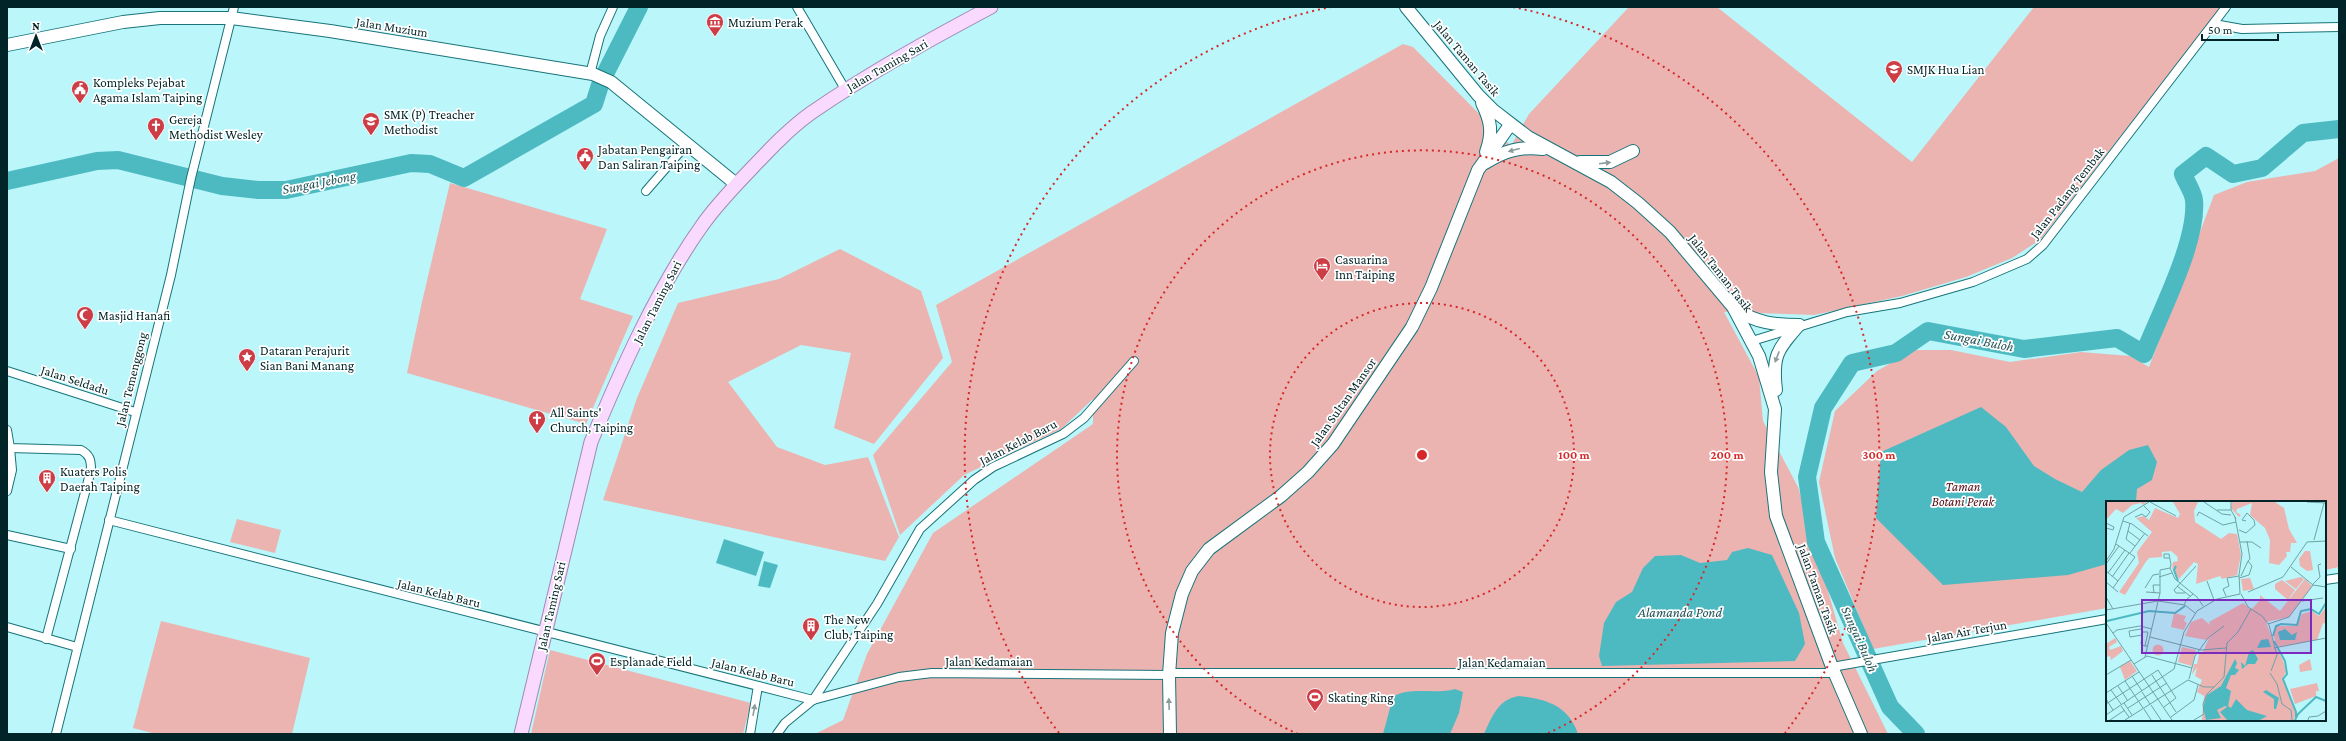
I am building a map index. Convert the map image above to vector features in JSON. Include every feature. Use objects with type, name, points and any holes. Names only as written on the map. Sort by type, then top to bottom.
[{"type":"main road","name":"Jalan Taming Sari","points":[[521,734],[591,442],[604,409],[676,264],[701,226],[736,184],[787,134],[845,89],[894,59],[991,7]]},
{"type":"street","points":[[590,74],[600,36],[613,7]]},
{"type":"street","points":[[797,7],[845,89]]},
{"type":"street","name":"Jalan Taman Tasik","points":[[1406,7],[1478,95],[1510,125],[1550,150],[1575,161],[1612,182],[1670,232],[1733,307],[1752,341],[1769,384],[1775,409],[1772,472],[1776,516],[1833,670],[1861,734]]},
{"type":"street","name":"Jalan Padang Tembak","points":[[1752,341],[1799,325],[1846,312],[1900,303],[1973,282],[2027,259],[2043,245],[2226,7]]},
{"type":"street","name":"Jalan Muzium","points":[[7,45],[123,22],[232,13],[330,31],[590,74],[611,82],[686,145],[736,184]]},
{"type":"street","name":"Jalan Temenggong","points":[[56,734],[135,412],[171,275],[191,178],[232,13]]},
{"type":"street","points":[[2214,24],[2242,29],[2339,27]]},
{"type":"street","points":[[1478,95],[1492,124],[1491,138],[1481,165]]},
{"type":"street","points":[[1481,165],[1510,125]]},
{"type":"street","points":[[646,191],[686,145]]},
{"type":"street","points":[[1481,165],[1513,149],[1529,147],[1550,150]]},
{"type":"street","points":[[1575,161],[1603,164],[1633,151]]},
{"type":"street","name":"Jalan Sultan Mansor","points":[[1170,734],[1169,674],[1175,618],[1182,594],[1192,571],[1209,549],[1225,535],[1281,496],[1308,472],[1333,444],[1412,327],[1431,288],[1468,191],[1481,165]]},
{"type":"street","points":[[1733,307],[1749,318],[1763,323],[1776,325],[1799,325]]},
{"type":"street","points":[[1775,409],[1776,392],[1774,366],[1784,342],[1799,325]]},
{"type":"street","name":"Jalan Kelab Baru","points":[[109,520],[544,633],[813,700],[877,604],[920,529],[974,480],[993,467],[1063,434],[1084,418],[1134,361]]},
{"type":"street","name":"Jalan Seldadu","points":[[7,371],[135,412]]},
{"type":"street","points":[[7,430],[12,470],[7,491]]},
{"type":"street","points":[[10,448],[81,450],[88,454],[91,461],[91,470],[46,639]]},
{"type":"street","points":[[7,535],[71,549]]},
{"type":"street","points":[[2326,580],[2339,578]]},
{"type":"street","name":"Jalan Air Terjun","points":[[1833,670],[1849,664],[2106,619]]},
{"type":"street","points":[[7,627],[78,647]]},
{"type":"street","name":"Jalan Kedamaian","points":[[813,700],[899,677],[932,673],[1169,674],[1833,670]]},
{"type":"street","points":[[750,734],[758,686]]},
{"type":"street","points":[[777,734],[785,723],[813,700]]},
{"type":"green space","points":[[1629,7],[1717,7],[1912,162],[2034,7],[2221,7],[2040,240],[2012,258],[1966,277],[1902,296],[1814,315],[1724,312],[1759,377],[1763,421],[1798,487],[1843,643],[1888,734],[815,734],[843,720],[867,654],[933,533],[1093,424],[1093,399],[1061,429],[964,475],[900,535],[873,455],[952,362],[936,305],[1403,44],[1413,47],[1511,146],[1529,114]]},
{"type":"green space","name":"Taman Botani Perak","points":[[2339,158],[2339,567],[2326,570],[2326,501],[2106,501],[2106,608],[1873,649],[1835,558],[1819,482],[1835,411],[1877,371],[1914,350],[1951,350],[2010,362],[2081,352],[2130,356],[2149,367],[2214,195],[2247,182],[2315,171]]},
{"type":"green space","points":[[450,183],[607,229],[580,299],[633,316],[586,424],[407,373]]},
{"type":"green space","points":[[840,249],[921,291],[943,358],[874,444],[834,428],[851,353],[801,345],[728,382],[777,447],[825,465],[868,457],[899,537],[885,561],[603,500],[637,398],[678,303],[779,279]]},
{"type":"green space","points":[[237,519],[281,530],[275,553],[230,542]]},
{"type":"green space","points":[[161,621],[310,658],[292,734],[156,734],[133,728]]},
{"type":"green space","name":"Esplanade Field","points":[[550,650],[751,703],[743,734],[531,734]]},
{"type":"water","points":[[1981,407],[2006,427],[2034,466],[2055,479],[2082,492],[2101,470],[2129,450],[2148,445],[2157,462],[2152,480],[2137,489],[2136,501],[2106,501],[2106,564],[2068,575],[1943,585],[1876,518],[1881,452]]},
{"type":"water","points":[[724,539],[764,552],[756,576],[716,563]]},
{"type":"water","name":"Alamanda Pond","points":[[1748,548],[1772,555],[1799,613],[1805,644],[1795,661],[1602,666],[1599,656],[1604,623],[1616,602],[1632,592],[1643,568],[1655,556],[1681,555],[1700,563],[1727,560],[1732,552]]},
{"type":"water","points":[[764,561],[778,565],[770,588],[758,586]]},
{"type":"water","points":[[1455,689],[1463,692],[1459,713],[1450,734],[1383,734],[1393,697],[1407,692],[1447,691]]},
{"type":"water","points":[[1519,696],[1538,699],[1562,710],[1574,724],[1578,734],[1484,734],[1493,715],[1501,705],[1512,698]]},
{"type":"waterway","name":"Sungai Jebong","points":[[605,74],[639,7]]},
{"type":"waterway","name":"Sungai Jebong","points":[[7,181],[97,161],[118,160],[222,186],[258,190],[286,190],[411,163],[430,164],[464,178],[594,104],[600,85]]},
{"type":"waterway","name":"Sungai Buloh","points":[[1916,734],[1890,707],[1816,542],[1807,477],[1823,408],[1852,363],[1896,353],[1928,331],[2024,349],[2117,338],[2144,354],[2176,277],[2190,236],[2194,217],[2194,200],[2183,174],[2206,156],[2233,174],[2262,168],[2303,133],[2339,129]]},
{"type":"place","name":"Muzium Perak","points":[[715,37]]},
{"type":"place","name":"SMJK Hua Lian","points":[[1894,84]]},
{"type":"place","name":"Kompleks Pejabat Agama Islam Taiping","points":[[80,104]]},
{"type":"place","name":"SMK (P) Treacher Methodist","points":[[371,136]]},
{"type":"place","name":"Gereja Methodist Wesley","points":[[156,141]]},
{"type":"place","name":"Jabatan Pengairan Dan Saliran Taiping","points":[[585,171]]},
{"type":"place","name":"Casuarina Inn Taiping","points":[[1322,281]]},
{"type":"place","name":"Masjid Hanafi","points":[[85,330]]},
{"type":"place","name":"Dataran Perajurit Sian Bani Manang","points":[[247,372]]},
{"type":"place","name":"All Saints' Church, Taiping","points":[[537,434]]},
{"type":"place","name":"Kuaters Polis Daerah Taiping","points":[[47,493]]},
{"type":"place","name":"The New Club, Taiping","points":[[811,641]]},
{"type":"place","name":"Esplanade Field","points":[[597,676]]},
{"type":"place","name":"Skating Ring","points":[[1315,712]]}]
